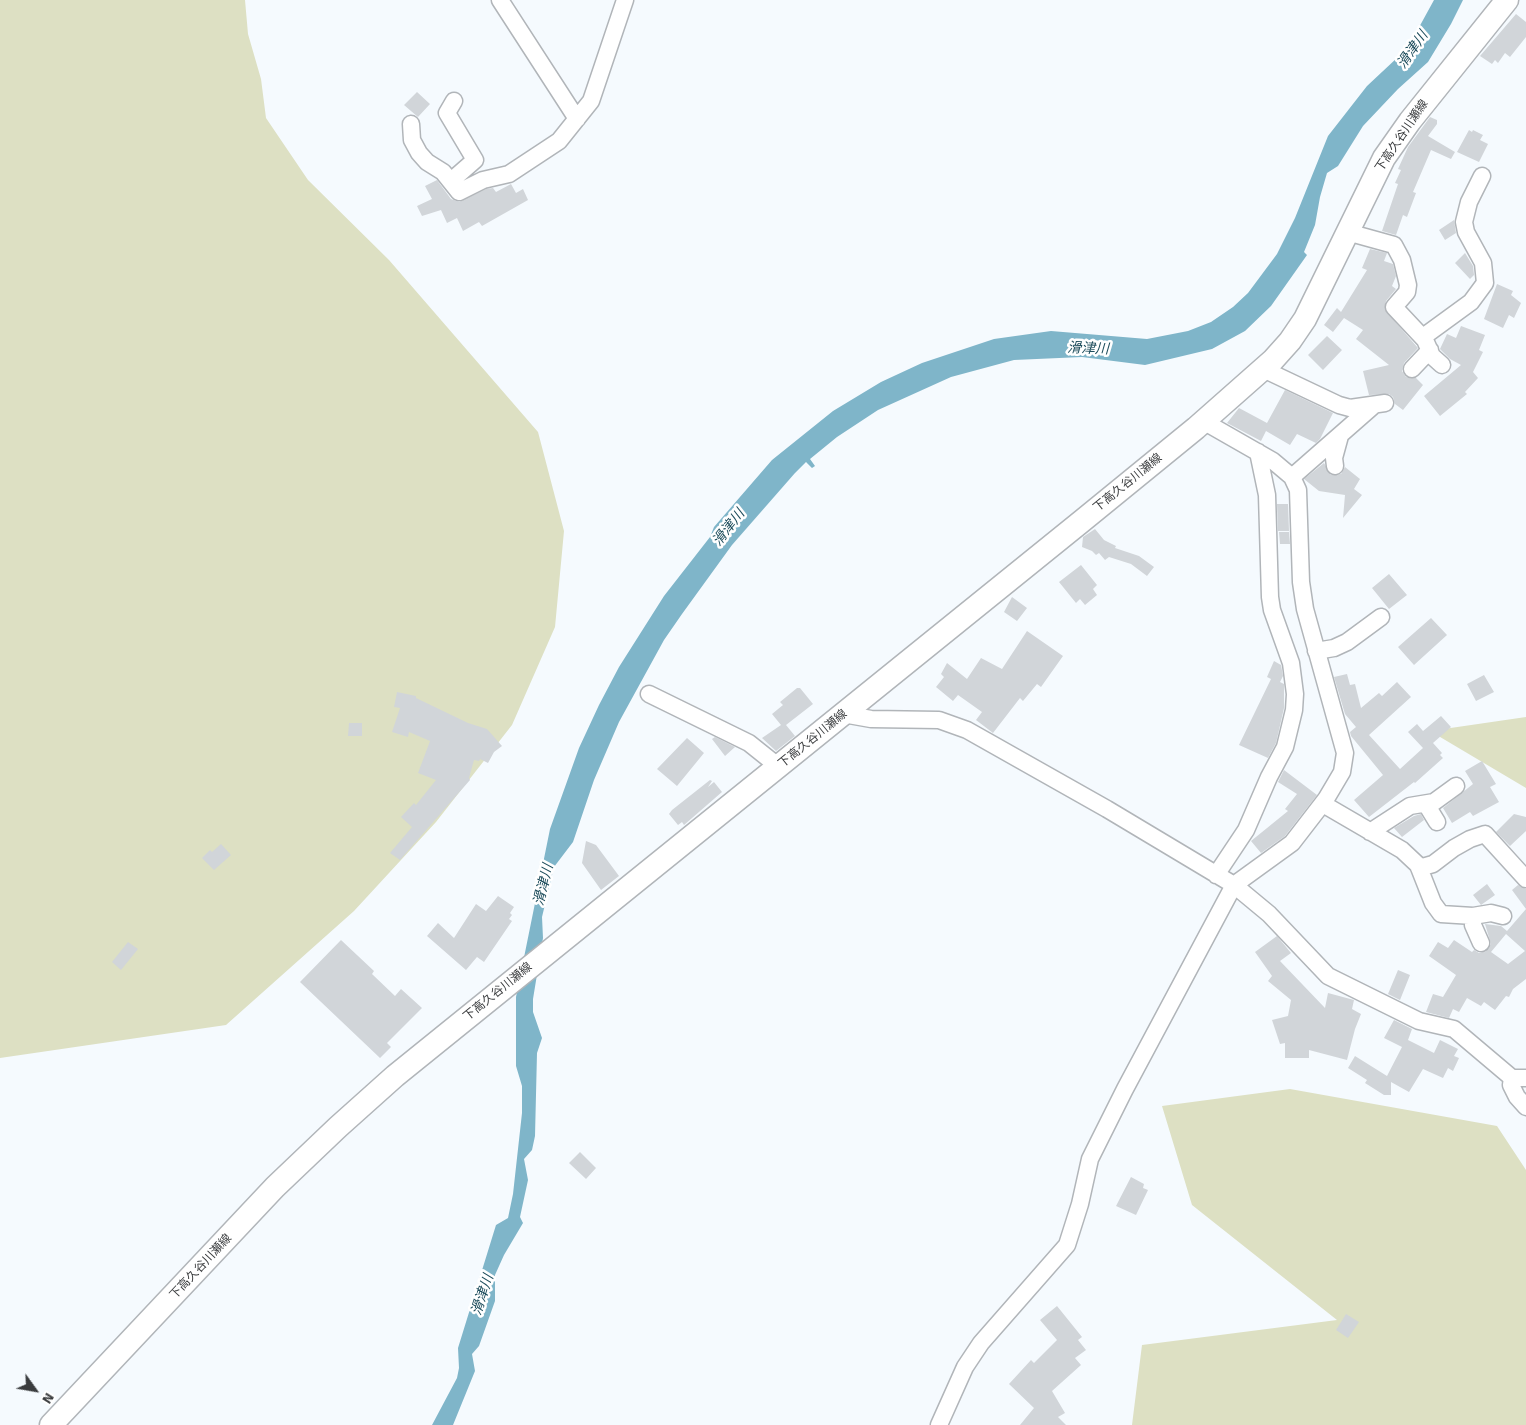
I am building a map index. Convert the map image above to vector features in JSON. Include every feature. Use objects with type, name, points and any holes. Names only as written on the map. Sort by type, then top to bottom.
[{"type":"main road","name":"下高久谷川瀬線","points":[[51,1425],[282,1180],[388,1083],[482,1004],[844,714],[1203,421],[1263,369],[1290,342],[1305,320],[1331,271],[1347,232],[1384,158],[1410,121],[1507,0]]},
{"type":"street","points":[[500,0],[577,119]]},
{"type":"street","points":[[411,124],[412,140],[419,153],[426,162],[443,172],[459,192],[484,180],[509,174],[559,141],[591,101],[625,0]]},
{"type":"street","points":[[450,181],[475,160],[448,113],[454,100]]},
{"type":"street","points":[[1412,369],[1426,344],[1471,302],[1485,283],[1483,263],[1466,232],[1464,222],[1467,207],[1482,176]]},
{"type":"street","points":[[1347,232],[1394,245],[1402,260],[1408,285],[1407,292],[1394,307],[1426,344],[1432,356],[1442,365]]},
{"type":"street","points":[[1263,369],[1339,405],[1350,408],[1379,405],[1340,434],[1292,477]]},
{"type":"street","points":[[939,1425],[965,1367],[981,1343],[1067,1245],[1090,1159],[1125,1089],[1234,885],[1292,843],[1322,804],[1342,772],[1345,752],[1305,609],[1301,582],[1300,501],[1298,490],[1292,477],[1273,461],[1203,421]]},
{"type":"street","points":[[1335,466],[1334,458],[1340,434]]},
{"type":"street","points":[[1216,875],[1246,830],[1284,747],[1294,710],[1295,694],[1291,663],[1272,610],[1270,597],[1267,495],[1257,458],[1258,452]]},
{"type":"street","points":[[1316,651],[1334,648],[1346,642],[1381,617]]},
{"type":"street","points":[[649,694],[749,743],[779,767]]},
{"type":"street","points":[[844,714],[871,719],[940,720],[967,730],[1107,809],[1234,885],[1269,914],[1328,976],[1419,1021],[1454,1029],[1519,1078],[1511,1085],[1517,1097],[1526,1106]]},
{"type":"street","points":[[1370,832],[1410,806],[1434,802],[1456,786]]},
{"type":"street","points":[[1322,804],[1402,850],[1419,868],[1433,903],[1440,914],[1473,916],[1491,913],[1503,916]]},
{"type":"street","points":[[1426,804],[1437,822]]},
{"type":"street","points":[[1419,868],[1433,864],[1470,839],[1485,834],[1526,880]]},
{"type":"street","points":[[1473,916],[1473,925],[1481,943]]},
{"type":"green space","points":[[0,0],[245,0],[248,34],[261,79],[266,118],[308,180],[389,260],[538,432],[564,531],[555,627],[512,725],[436,822],[354,911],[226,1025],[0,1058]]},
{"type":"green space","points":[[1526,717],[1526,788],[1430,731]]},
{"type":"green space","points":[[1290,1089],[1497,1126],[1526,1170],[1526,1425],[1132,1425],[1142,1345],[1337,1320],[1192,1205],[1162,1106]]},
{"type":"water","name":"滑津川","points":[[1434,0],[1463,0],[1428,62],[1398,89],[1363,126],[1338,166],[1327,173],[1315,225],[1304,252],[1307,255],[1271,306],[1245,331],[1212,349],[1145,365],[1082,357],[1014,360],[951,377],[878,410],[837,437],[810,459],[815,466],[812,468],[806,462],[795,473],[732,545],[682,614],[664,640],[619,722],[594,780],[573,842],[554,867],[542,917],[543,938],[533,999],[533,1012],[542,1038],[537,1053],[535,1136],[532,1150],[524,1159],[528,1180],[520,1217],[523,1223],[504,1255],[495,1275],[495,1301],[479,1346],[472,1354],[475,1371],[453,1425],[432,1425],[457,1378],[459,1368],[458,1348],[496,1225],[508,1218],[513,1194],[522,1113],[522,1086],[516,1066],[516,997],[550,829],[579,748],[599,705],[619,667],[664,596],[710,537],[714,527],[772,460],[833,411],[881,382],[922,363],[994,339],[1051,331],[1147,339],[1188,331],[1211,322],[1233,307],[1248,293],[1277,254],[1295,218],[1328,136],[1367,86],[1398,57],[1417,31]]},
{"type":"building","points":[[1516,14],[1526,22],[1526,37],[1510,57],[1505,53],[1498,63],[1495,60],[1492,64],[1480,56]]},
{"type":"building","points":[[417,92],[430,104],[418,117],[404,105]]},
{"type":"building","points":[[1430,117],[1437,120],[1437,124],[1428,136],[1455,152],[1451,159],[1431,150],[1413,192],[1416,193],[1407,217],[1403,215],[1396,235],[1382,231],[1398,184],[1395,183],[1401,170],[1398,169],[1408,147]]},
{"type":"building","points":[[1469,130],[1483,135],[1480,140],[1488,144],[1479,162],[1457,152]]},
{"type":"building","points":[[437,180],[451,199],[459,202],[486,189],[493,188],[496,192],[511,184],[516,193],[523,189],[528,200],[482,226],[479,222],[463,231],[457,218],[447,223],[441,210],[422,216],[417,206],[432,199],[425,186]]},
{"type":"building","points":[[1454,220],[1456,233],[1445,240],[1439,230]]},
{"type":"building","points":[[1370,249],[1387,253],[1384,261],[1393,264],[1396,276],[1392,286],[1396,289],[1386,301],[1385,310],[1418,348],[1404,363],[1402,371],[1406,377],[1416,378],[1423,385],[1403,410],[1395,404],[1393,397],[1389,394],[1369,395],[1363,371],[1389,365],[1356,339],[1363,330],[1344,318],[1333,332],[1324,325],[1337,308],[1341,312],[1367,270],[1362,268]]},
{"type":"building","points":[[1465,253],[1473,266],[1474,275],[1470,279],[1455,263]]},
{"type":"building","points":[[1497,284],[1513,291],[1511,295],[1521,303],[1514,318],[1509,315],[1503,328],[1484,319]]},
{"type":"building","points":[[1461,326],[1485,335],[1479,350],[1483,352],[1473,372],[1478,378],[1465,392],[1467,394],[1440,416],[1424,396],[1461,365],[1450,359],[1440,349],[1447,334],[1456,338]]},
{"type":"building","points":[[1327,336],[1342,350],[1323,370],[1308,355]]},
{"type":"building","points":[[1285,390],[1333,413],[1320,439],[1316,443],[1297,434],[1290,445],[1266,431],[1261,441],[1227,423],[1239,408],[1267,423]]},
{"type":"building","points":[[1324,463],[1331,475],[1341,474],[1345,467],[1360,479],[1354,489],[1362,495],[1343,518],[1345,495],[1319,491],[1304,479]]},
{"type":"building","points":[[1277,504],[1288,504],[1289,531],[1278,531]]},
{"type":"building","points":[[1095,529],[1104,540],[1116,546],[1115,548],[1139,556],[1154,567],[1147,576],[1131,564],[1109,557],[1105,560],[1099,553],[1096,555],[1082,547],[1083,537]]},
{"type":"building","points":[[1279,532],[1289,532],[1290,544],[1280,544]]},
{"type":"building","points":[[1081,565],[1097,585],[1093,589],[1097,595],[1085,605],[1080,599],[1076,603],[1059,582]]},
{"type":"building","points":[[1389,574],[1407,595],[1389,609],[1372,588]]},
{"type":"building","points":[[1012,597],[1027,608],[1017,621],[1004,612]]},
{"type":"building","points":[[1431,618],[1447,635],[1414,665],[1398,647]]},
{"type":"building","points":[[1027,631],[1063,656],[1041,687],[1037,684],[1023,701],[1020,698],[993,733],[976,720],[982,712],[958,695],[953,701],[936,687],[944,677],[941,674],[947,663],[967,679],[981,658],[1002,669]]},
{"type":"building","points":[[1274,661],[1281,665],[1283,676],[1280,682],[1284,684],[1284,708],[1276,743],[1268,758],[1239,745],[1271,679],[1267,677]]},
{"type":"building","points":[[1347,674],[1350,685],[1355,684],[1361,708],[1379,693],[1382,696],[1397,682],[1411,697],[1369,735],[1400,769],[1423,748],[1408,732],[1417,724],[1423,731],[1441,716],[1451,727],[1433,743],[1442,753],[1440,755],[1443,758],[1415,783],[1369,817],[1354,800],[1383,775],[1351,736],[1350,732],[1356,727],[1345,714],[1334,677]]},
{"type":"building","points":[[1484,675],[1494,692],[1476,701],[1467,684]]},
{"type":"building","points":[[797,688],[800,688],[813,704],[786,725],[795,736],[776,751],[762,738],[781,725],[772,714],[783,705],[780,702]]},
{"type":"building","points":[[397,692],[416,696],[416,698],[468,723],[487,729],[502,746],[494,752],[488,763],[480,759],[479,761],[474,760],[470,780],[400,860],[390,853],[412,827],[401,817],[414,803],[416,805],[436,780],[418,773],[430,741],[409,732],[408,737],[392,732],[400,708],[394,707]]},
{"type":"building","points":[[349,723],[362,723],[362,736],[348,736]]},
{"type":"building","points":[[715,737],[735,747],[725,756],[712,739]]},
{"type":"building","points":[[687,738],[704,753],[677,786],[657,769]]},
{"type":"building","points":[[1482,761],[1496,784],[1490,787],[1499,802],[1473,816],[1470,812],[1452,823],[1443,808],[1473,784],[1465,771]]},
{"type":"building","points":[[1284,770],[1317,795],[1285,836],[1261,853],[1251,841],[1288,811],[1285,809],[1297,794],[1278,782]]},
{"type":"building","points":[[710,780],[712,781],[708,787],[714,782],[722,792],[684,825],[682,822],[678,825],[669,814]]},
{"type":"building","points":[[1421,814],[1424,820],[1402,837],[1394,828],[1414,816]]},
{"type":"building","points":[[1514,814],[1526,817],[1526,831],[1510,846],[1496,832]]},
{"type":"building","points":[[586,841],[596,845],[619,876],[601,890],[582,863]]},
{"type":"building","points":[[221,844],[231,855],[214,870],[202,858],[210,850],[212,852]]},
{"type":"building","points":[[1487,884],[1495,895],[1481,905],[1473,895]]},
{"type":"building","points":[[1518,885],[1526,889],[1526,909],[1512,890]]},
{"type":"building","points":[[498,896],[514,907],[509,919],[512,921],[484,962],[477,957],[466,970],[427,936],[438,923],[454,938],[476,904],[486,911]]},
{"type":"building","points":[[1526,909],[1526,979],[1513,989],[1509,997],[1506,996],[1495,1010],[1484,1002],[1481,1006],[1467,998],[1459,1012],[1453,1009],[1449,1018],[1426,1012],[1433,994],[1443,997],[1456,975],[1429,956],[1438,942],[1448,948],[1454,940],[1472,952],[1474,950],[1479,953],[1485,952],[1491,944],[1485,924],[1501,926],[1507,931]],"holes":[[[1506,934],[1525,951],[1508,964],[1491,952]]]},
{"type":"building","points":[[1277,936],[1291,953],[1280,961],[1325,1008],[1328,993],[1354,1000],[1352,1009],[1361,1014],[1347,1060],[1309,1050],[1309,1058],[1285,1058],[1285,1043],[1280,1044],[1272,1020],[1288,1016],[1291,1000],[1268,981],[1272,976],[1255,952]]},
{"type":"building","points":[[341,940],[374,971],[372,974],[395,996],[401,989],[422,1008],[387,1043],[391,1047],[380,1058],[300,982]]},
{"type":"building","points":[[128,942],[138,949],[121,970],[112,962]]},
{"type":"building","points":[[1398,970],[1410,975],[1400,1000],[1388,994]]},
{"type":"building","points":[[1394,1020],[1412,1029],[1408,1040],[1434,1053],[1440,1040],[1458,1049],[1454,1056],[1459,1058],[1453,1071],[1448,1068],[1443,1078],[1423,1069],[1409,1092],[1391,1082],[1391,1095],[1384,1095],[1365,1083],[1367,1080],[1348,1068],[1355,1056],[1387,1076],[1402,1047],[1384,1038]]},
{"type":"building","points":[[580,1152],[596,1168],[586,1179],[569,1163]]},
{"type":"building","points":[[1131,1177],[1144,1184],[1143,1188],[1148,1190],[1136,1215],[1116,1206]]},
{"type":"building","points":[[1057,1306],[1082,1337],[1078,1340],[1086,1350],[1075,1358],[1081,1365],[1052,1391],[1065,1413],[1058,1417],[1066,1425],[1020,1425],[1034,1408],[1009,1384],[1031,1360],[1034,1363],[1057,1340],[1040,1320]]},
{"type":"building","points":[[1346,1314],[1359,1322],[1348,1338],[1336,1330]]}]
